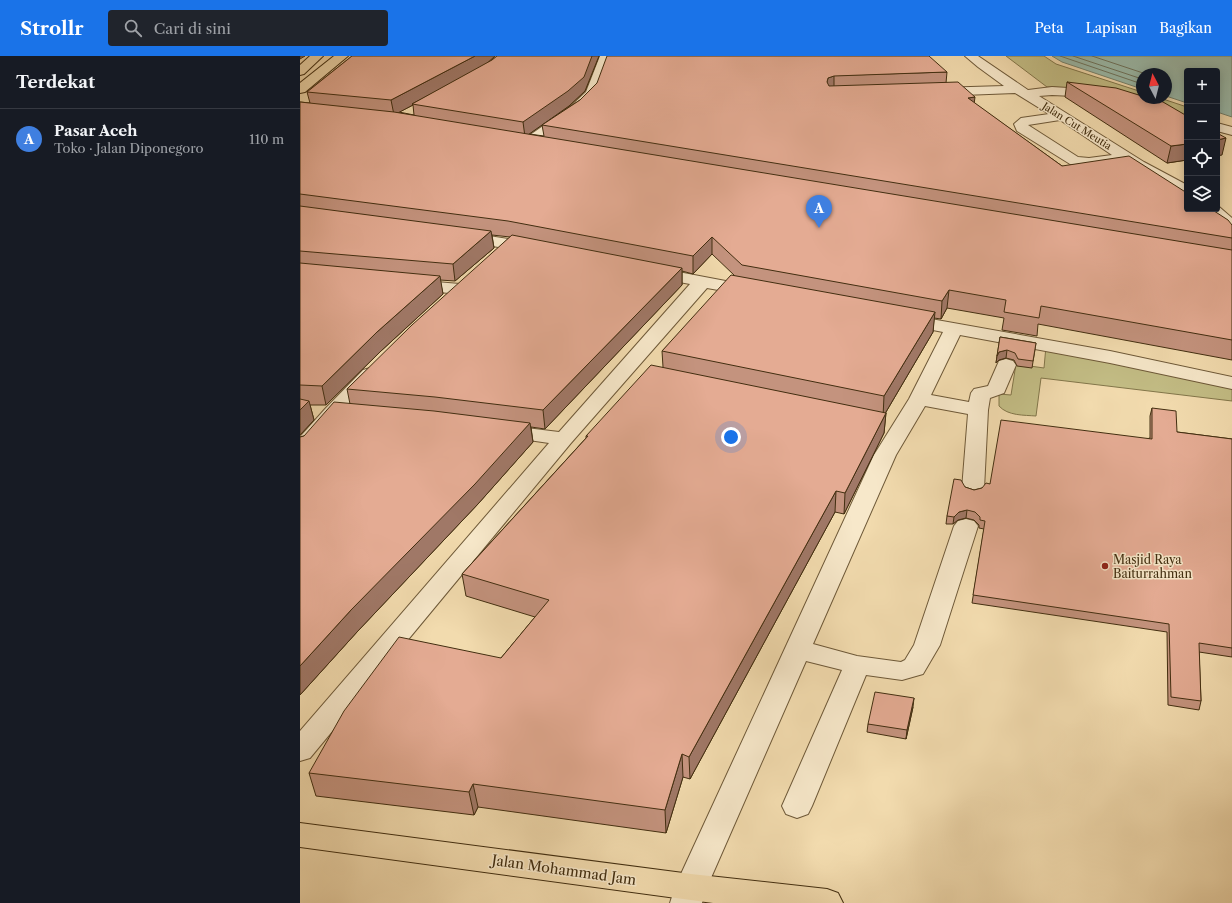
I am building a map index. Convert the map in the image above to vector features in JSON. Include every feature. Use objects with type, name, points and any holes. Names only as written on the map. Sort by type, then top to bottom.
[{"type":"main road","points":[[300,71],[317,56]]},
{"type":"main road","points":[[300,89],[342,56]]},
{"type":"main road","points":[[513,140],[551,146]]},
{"type":"main road","name":"Jalan Mohammad Jam","points":[[300,835],[688,895],[827,903]]},
{"type":"street","points":[[528,143],[575,110],[592,93],[599,78],[606,56]]},
{"type":"street","name":"Jalan Cut Meutia","points":[[971,56],[992,73],[1020,92],[1062,116],[1165,181],[1184,190]]},
{"type":"street","points":[[921,93],[1052,91],[1106,95]]},
{"type":"street","points":[[1062,116],[1026,121],[1021,124],[1022,128],[1075,161],[1089,162],[1127,157]]},
{"type":"street","points":[[1220,128],[1232,131]]},
{"type":"street","points":[[1220,208],[1232,214]]},
{"type":"street","points":[[1217,212],[1232,227]]},
{"type":"street","points":[[448,235],[548,251]]},
{"type":"street","points":[[494,259],[510,244]]},
{"type":"street","points":[[633,268],[771,294]]},
{"type":"street","points":[[300,750],[564,439],[702,282]]},
{"type":"street","points":[[400,284],[466,284],[445,302]]},
{"type":"street","points":[[885,316],[1110,357],[1232,383]]},
{"type":"street","points":[[688,895],[882,462],[892,427],[919,399],[954,329]]},
{"type":"street","points":[[300,450],[332,413],[380,364]]},
{"type":"street","points":[[973,489],[978,410],[981,393],[994,391],[997,389],[1006,365]]},
{"type":"street","points":[[623,371],[646,376]]},
{"type":"street","points":[[919,399],[978,410]]},
{"type":"street","points":[[308,411],[355,415]]},
{"type":"street","points":[[486,429],[564,439]]},
{"type":"street","points":[[799,650],[857,665],[902,671],[914,667],[927,645],[966,526]]},
{"type":"street","points":[[797,806],[857,665]]},
{"type":"shaded area","points":[[1006,56],[1044,56],[1056,64],[1136,90],[1136,103],[1098,89],[1047,87]]},
{"type":"shaded area","points":[[1172,102],[1184,106],[1184,121],[1138,104],[1172,104]]},
{"type":"shaded area","points":[[1046,346],[1232,386],[1232,401],[1041,378],[1036,416],[1007,412],[999,406],[999,394],[1011,395],[1016,364],[1044,368]]},
{"type":"water","points":[[1052,56],[1232,56],[1232,117],[1220,113],[1220,68],[1184,68],[1184,102],[1172,98],[1172,68],[1136,68],[1136,87],[1062,62]]},
{"type":"building","points":[[352,56],[475,56],[391,100],[307,92]]},
{"type":"building","points":[[497,56],[592,56],[584,77],[568,91],[523,122],[412,104],[492,60]]},
{"type":"building","points":[[607,56],[929,56],[947,72],[834,76],[828,78],[827,82],[829,86],[958,82],[975,97],[968,98],[1062,166],[1129,156],[1184,191],[1184,212],[1216,212],[1228,220],[1232,225],[1232,238],[542,125],[580,100],[597,83]]},
{"type":"building","points":[[1067,82],[1116,88],[1136,94],[1136,104],[1166,104],[1184,114],[1184,144],[1171,146]]},
{"type":"building","points":[[300,102],[394,112],[1232,250],[1232,340],[1041,306],[1039,318],[1004,312],[1006,300],[949,290],[942,301],[742,265],[712,237],[693,256],[508,221],[300,194]]},
{"type":"building","points":[[1220,135],[1226,138],[1220,139]]},
{"type":"building","points":[[300,206],[491,231],[453,264],[300,251]]},
{"type":"building","points":[[512,235],[682,268],[543,410],[435,397],[347,389],[412,325]]},
{"type":"building","points":[[300,263],[440,276],[377,332],[322,386],[300,385]]},
{"type":"building","points":[[731,275],[935,312],[884,396],[662,351]]},
{"type":"building","points":[[1000,337],[1036,343],[1033,361],[1018,359],[1015,353],[1007,350],[999,352],[997,356]]},
{"type":"building","points":[[651,365],[886,413],[845,493],[836,491],[689,757],[682,754],[665,810],[473,784],[469,792],[309,773],[344,711],[399,637],[501,658],[549,600],[462,574]]},
{"type":"building","points":[[300,399],[309,401],[300,410]]},
{"type":"building","points":[[334,402],[434,411],[530,423],[475,484],[351,610],[300,666],[300,437],[304,436]]},
{"type":"building","name":"Masjid Raya Baiturrahman","points":[[1152,408],[1176,411],[1177,432],[1232,439],[1232,648],[1199,643],[1201,701],[1171,697],[1169,624],[973,595],[985,521],[980,520],[980,517],[975,512],[967,510],[959,512],[954,517],[947,516],[954,479],[961,480],[965,487],[974,490],[982,488],[986,483],[990,484],[1001,420],[1152,439]]},
{"type":"building","points":[[875,692],[914,698],[907,730],[868,724]]},
{"type":"place","name":"Pasar Aceh","points":[[819,228]]},
{"type":"place","name":"Masjid Raya Baiturrahman","points":[[1105,566]]}]
